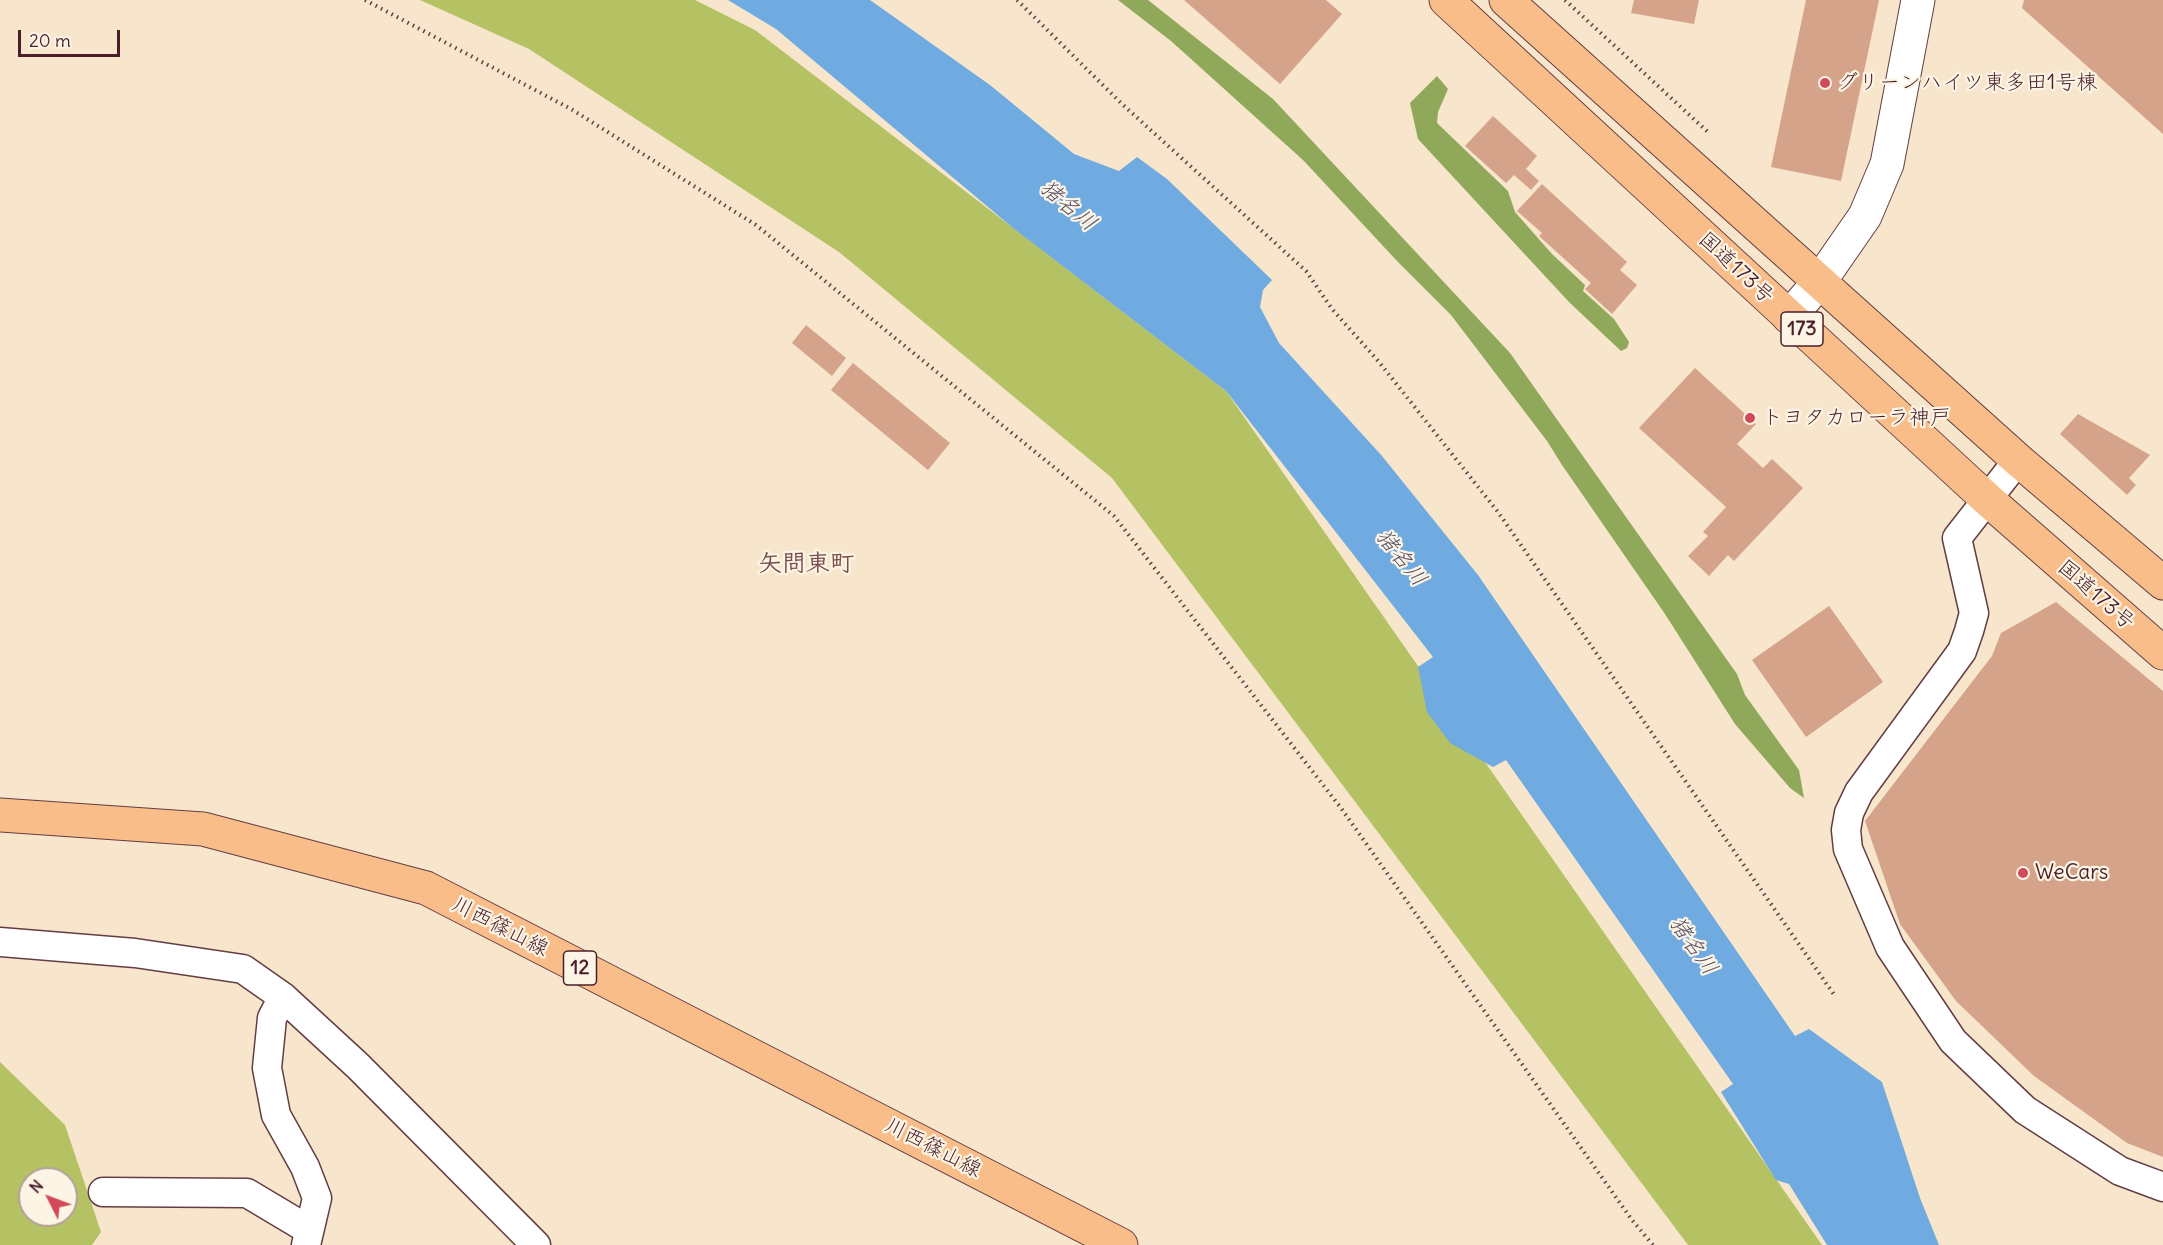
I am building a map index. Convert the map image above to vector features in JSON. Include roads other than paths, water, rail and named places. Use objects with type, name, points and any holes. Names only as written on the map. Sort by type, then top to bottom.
[{"type":"main road","name":"国道173号","points":[[1446,0],[1987,499],[2163,653]]},
{"type":"main road","name":"173","points":[[1506,0],[2018,460],[2163,583]]},
{"type":"main road","name":"川西篠山線","points":[[0,815],[203,829],[426,888],[1121,1245]]},
{"type":"street","points":[[1789,317],[1820,281],[1865,216],[1887,164],[1918,0]]},
{"type":"street","points":[[2018,460],[1957,538],[1974,613],[1962,651],[1859,792],[1849,813],[1846,830],[1848,849],[1890,947],[1953,1041],[2025,1110],[2120,1171],[2163,1187]]},
{"type":"street","points":[[0,942],[135,953],[243,969],[283,997],[358,1066],[536,1245]]},
{"type":"street","points":[[103,1192],[247,1193],[308,1238],[317,1198],[305,1167],[276,1115],[267,1068],[272,1018],[283,997]]},
{"type":"water","name":"猪名川","points":[[728,0],[870,0],[990,85],[1074,154],[1119,171],[1137,157],[1167,179],[1272,280],[1263,290],[1260,307],[1279,343],[1382,456],[1478,575],[1795,1036],[1809,1029],[1882,1082],[1920,1198],[1939,1245],[1827,1245],[1789,1184],[1776,1180],[1721,1092],[1733,1084],[1506,760],[1493,767],[1450,743],[1427,712],[1418,667],[1433,657],[1226,391],[1013,228],[776,29]]},
{"type":"place","name":"グリーンハイツ東多田1号棟","points":[[1825,83]]},
{"type":"place","name":"トヨタカローラ神戸","points":[[1750,418]]},
{"type":"place","name":"WeCars","points":[[2023,873]]},
{"type":"district","name":"矢問東町","points":[[806,564]]}]
